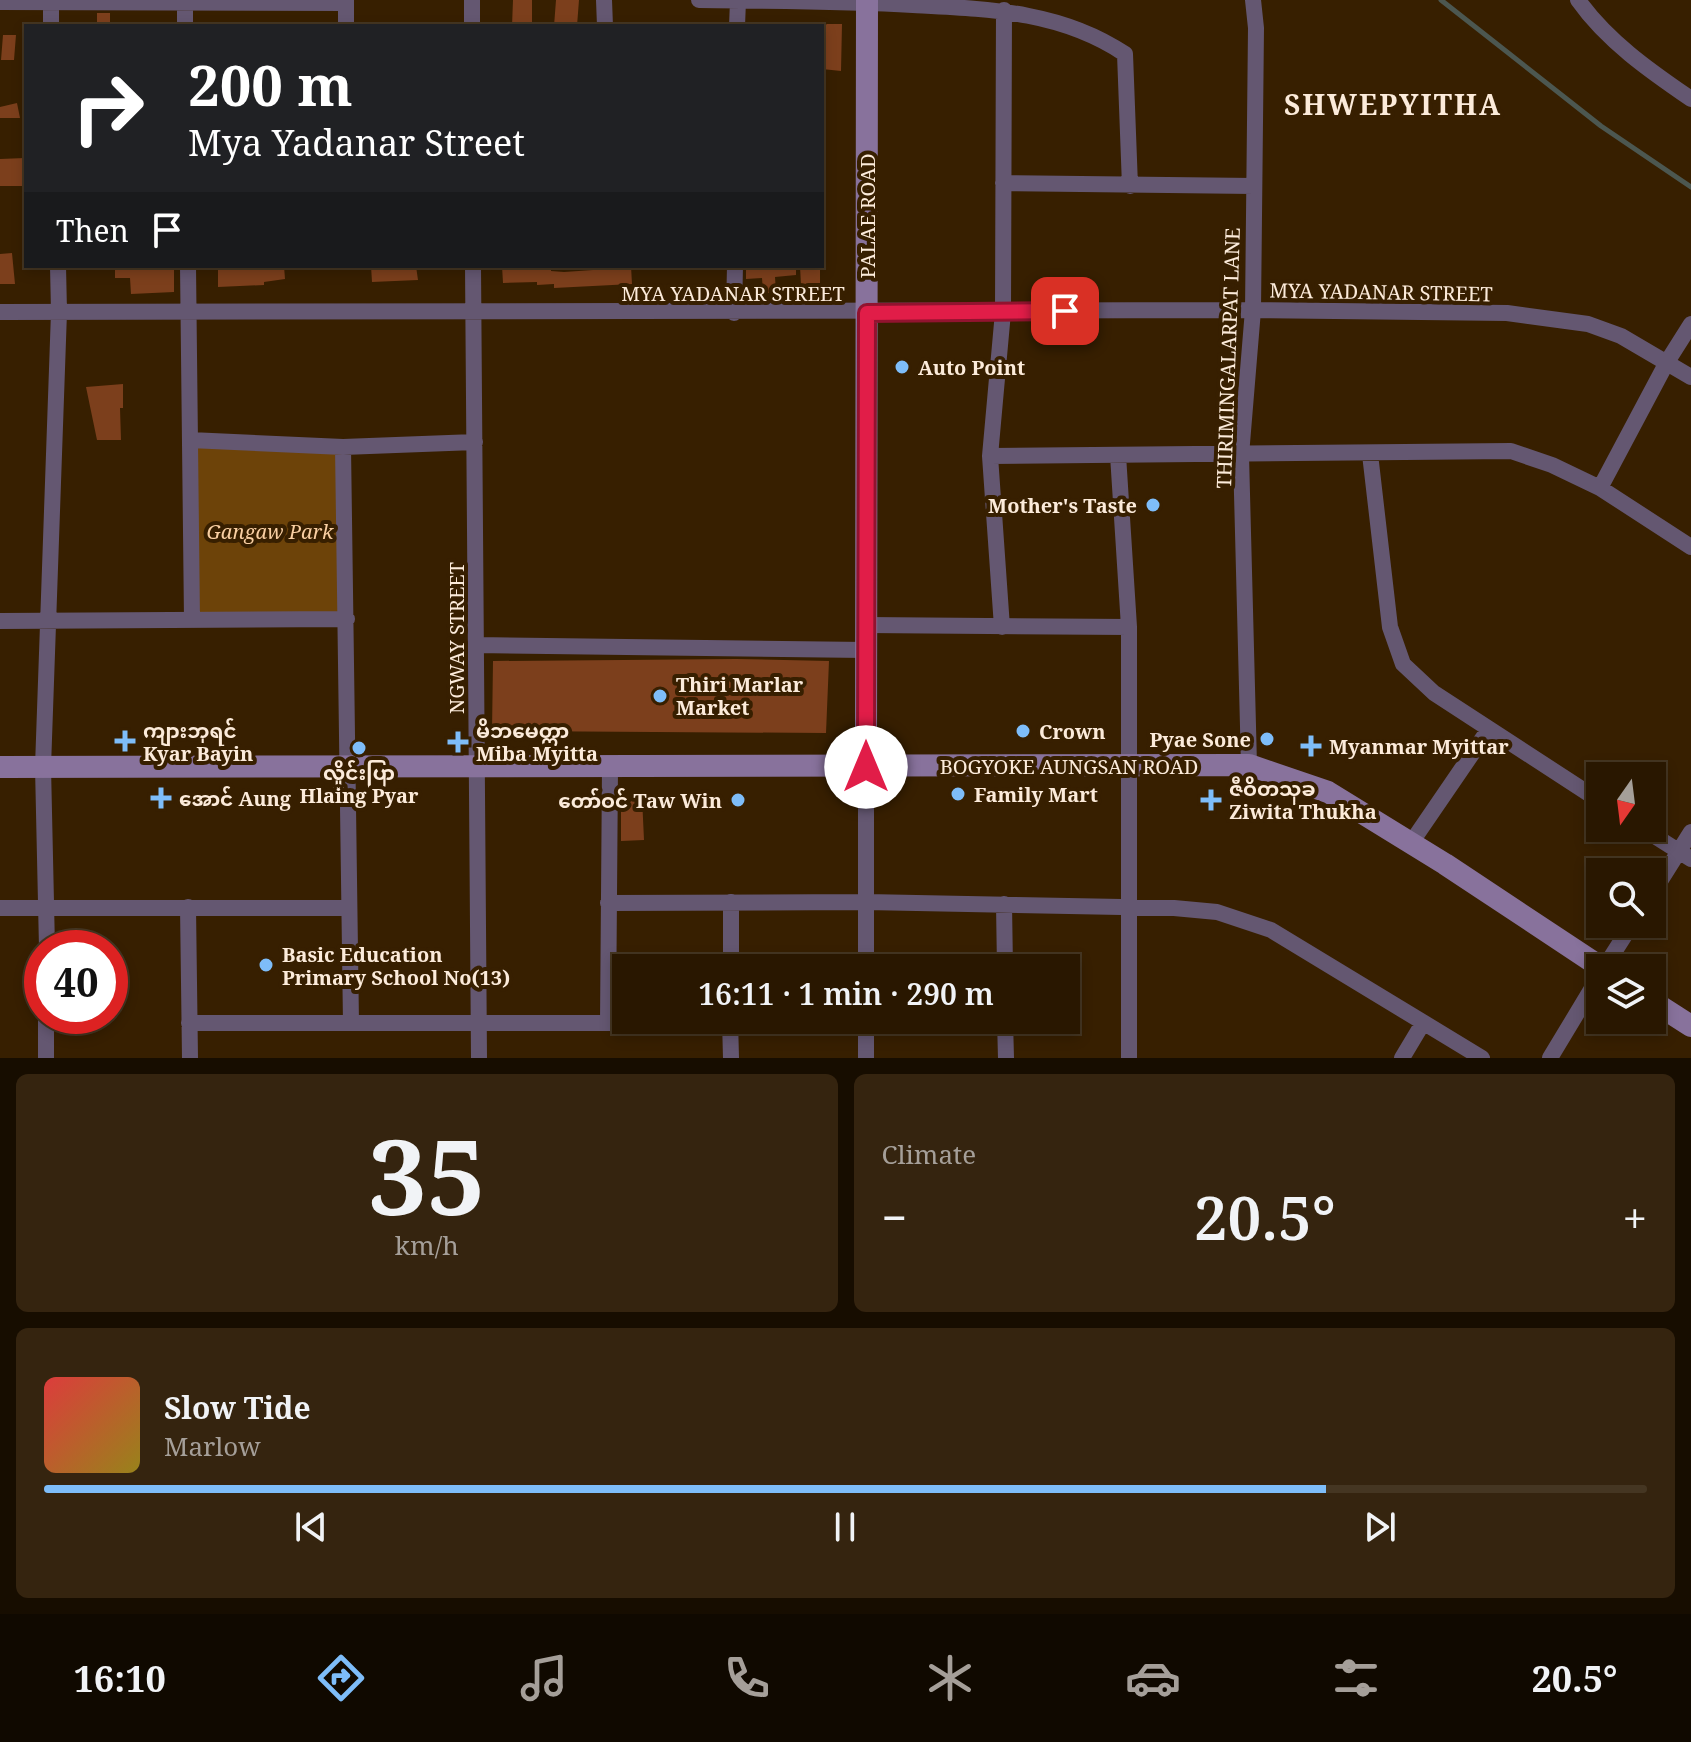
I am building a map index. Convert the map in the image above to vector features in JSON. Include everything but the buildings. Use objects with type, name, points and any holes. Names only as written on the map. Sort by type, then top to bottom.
[{"type":"street","points":[[472,0],[472,24]]},
{"type":"street","points":[[604,0],[605,24]]},
{"type":"street","points":[[699,0],[867,1],[1004,10],[1061,22],[1102,38],[1125,54],[1130,186]]},
{"type":"street","name":"THIRIMINGALARPAT LANE","points":[[1249,765],[1241,455],[1253,310],[1256,28],[1253,0]]},
{"type":"street","points":[[1578,0],[1588,14],[1642,66],[1691,99]]},
{"type":"street","points":[[51,1],[51,24]]},
{"type":"street","points":[[0,2],[346,1],[346,24]]},
{"type":"street","points":[[737,24],[738,1]]},
{"type":"street","name":"PALAE ROAD","points":[[866,767],[867,1]]},
{"type":"street","points":[[185,3],[185,24]]},
{"type":"street","points":[[1002,627],[990,456],[1003,312],[1004,10]]},
{"type":"street","points":[[1003,183],[1254,186]]},
{"type":"street","points":[[47,930],[43,767],[58,268]]},
{"type":"street","points":[[188,268],[192,620]]},
{"type":"street","name":"NGWAY STREET","points":[[473,268],[479,1058]]},
{"type":"street","points":[[734,313],[735,268]]},
{"type":"street","name":"MYA YADANAR STREET","points":[[0,312],[1253,310],[1507,313],[1588,324],[1621,336],[1691,377]]},
{"type":"street","points":[[1600,488],[1667,362],[1691,324]]},
{"type":"street","points":[[190,440],[343,447],[475,442]]},
{"type":"street","points":[[343,447],[351,1023]]},
{"type":"street","points":[[990,456],[1511,451],[1552,465],[1600,488],[1691,547]]},
{"type":"street","points":[[1370,454],[1390,627],[1403,664],[1434,693],[1586,792]]},
{"type":"street","points":[[1118,455],[1129,627],[1129,1058]]},
{"type":"street","points":[[0,621],[347,619]]},
{"type":"street","points":[[866,625],[1129,627]]},
{"type":"street","points":[[476,645],[866,650]]},
{"type":"street","points":[[1411,843],[1489,729]]},
{"type":"street","name":"BOGYOKE AUNGSAN ROAD","points":[[0,767],[1249,765],[1328,792],[1586,957]]},
{"type":"street","points":[[608,1023],[610,767]]},
{"type":"street","points":[[866,767],[866,954]]},
{"type":"street","points":[[1666,877],[1685,855],[1691,832]]},
{"type":"street","points":[[1664,842],[1685,855]]},
{"type":"street","points":[[731,902],[731,954]]},
{"type":"street","points":[[608,903],[1004,904],[1217,912],[1271,930],[1482,1058]]},
{"type":"street","points":[[1004,904],[1005,954]]},
{"type":"street","points":[[188,907],[190,1058]]},
{"type":"street","points":[[0,908],[349,908]]},
{"type":"street","points":[[1550,1058],[1586,998]]},
{"type":"street","points":[[1666,1010],[1691,1026]]},
{"type":"street","points":[[189,1023],[612,1023]]},
{"type":"street","points":[[1402,1058],[1423,1023]]},
{"type":"street","points":[[46,1034],[46,1058]]},
{"type":"street","points":[[730,1034],[731,1058]]},
{"type":"street","points":[[866,1034],[866,1058]]},
{"type":"street","points":[[1005,1034],[1006,1058]]},
{"type":"green space","name":"Gangaw Park","points":[[196,446],[343,447],[344,616],[196,616]]},
{"type":"waterway","points":[[1441,0],[1601,126],[1691,187]]},
{"type":"place","name":"Auto Point","points":[[902,367]]},
{"type":"place","name":"Mother's Taste","points":[[1153,505]]},
{"type":"place","name":"Thiri Marlar Market","points":[[660,696]]},
{"type":"place","name":"Crown","points":[[1023,731]]},
{"type":"place","name":"Pyae Sone","points":[[1267,739]]},
{"type":"place","name":"ကျားဘုရင် Kyar Bayin","points":[[125,741]]},
{"type":"place","name":"မိဘမေတ္တာ Miba Myitta","points":[[458,742]]},
{"type":"place","name":"Myanmar Myittar","points":[[1311,746]]},
{"type":"place","name":"လှိုင်းပြာ Hlaing Pyar","points":[[359,748]]},
{"type":"place","name":"Family Mart","points":[[958,794]]},
{"type":"place","name":"အောင် Aung","points":[[161,798]]},
{"type":"place","name":"တော်ဝင် Taw Win","points":[[738,800]]},
{"type":"place","name":"ဇီဝိတသုခ Ziwita Thukha","points":[[1211,800]]},
{"type":"place","name":"Basic Education Primary School No(13)","points":[[266,965]]},
{"type":"district","name":"SHWEPYITHA","points":[[1393,104]]},
{"type":"route","points":[[866,767],[867,313],[1065,311]]}]
